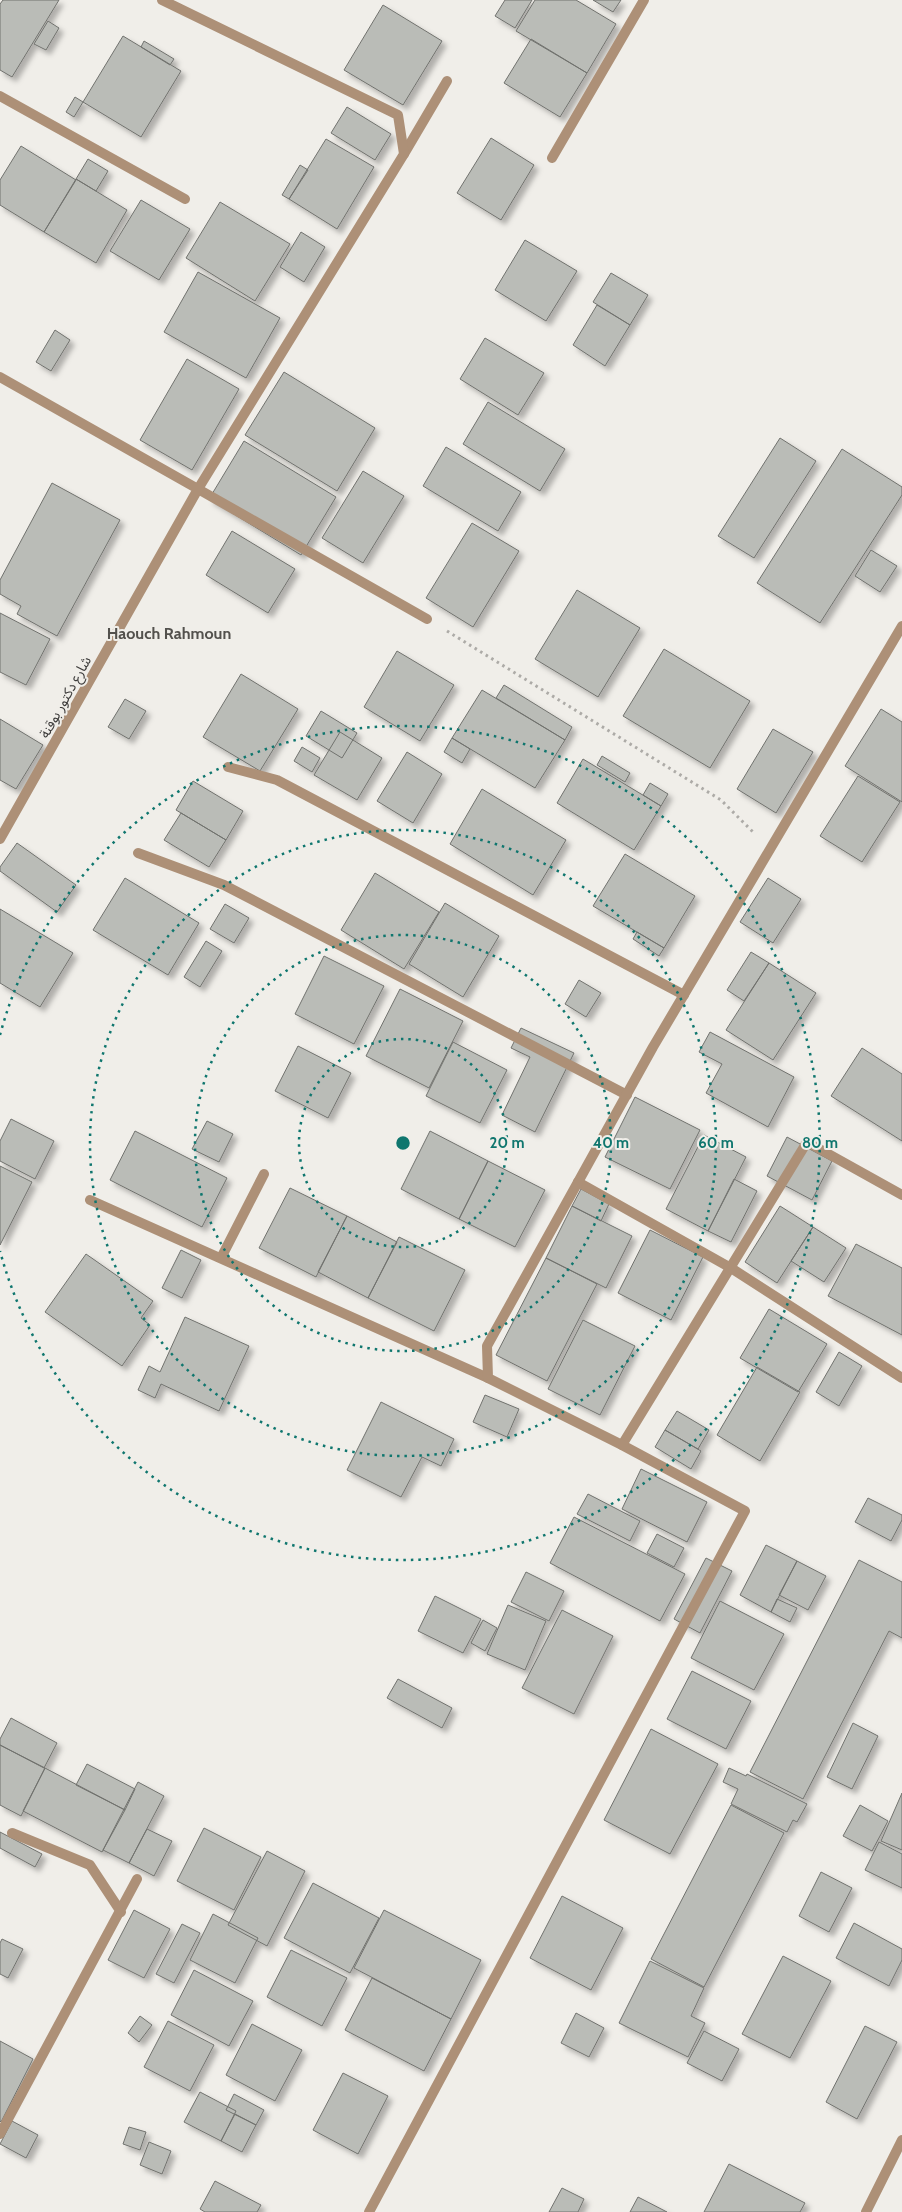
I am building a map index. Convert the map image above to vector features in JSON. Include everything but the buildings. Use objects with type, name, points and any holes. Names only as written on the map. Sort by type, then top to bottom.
[{"type":"street","points":[[162,0],[398,115],[404,154]]},
{"type":"street","points":[[552,158],[644,0]]},
{"type":"street","name":"شارع دكتور بوقنة","points":[[0,839],[198,489],[447,81]]},
{"type":"street","points":[[0,96],[185,200]]},
{"type":"street","points":[[0,377],[426,618]]},
{"type":"street","points":[[488,1378],[487,1346],[684,995],[902,626]]},
{"type":"street","points":[[228,767],[277,780],[684,995]]},
{"type":"street","points":[[138,853],[224,885],[627,1095]]},
{"type":"street","points":[[622,1445],[806,1142],[902,1195]]},
{"type":"street","points":[[221,1258],[264,1174]]},
{"type":"street","points":[[578,1182],[731,1268],[902,1378]]},
{"type":"street","points":[[90,1200],[488,1378],[622,1445],[745,1511],[369,2212]]},
{"type":"street","points":[[12,1833],[90,1865],[121,1912]]},
{"type":"street","points":[[0,2134],[138,1879]]},
{"type":"street","points":[[866,2212],[902,2140]]},
{"type":"path","points":[[426,618],[721,800],[770,849]]},
{"type":"district","name":"Haouch Rahmoun","points":[[169,633]]}]
